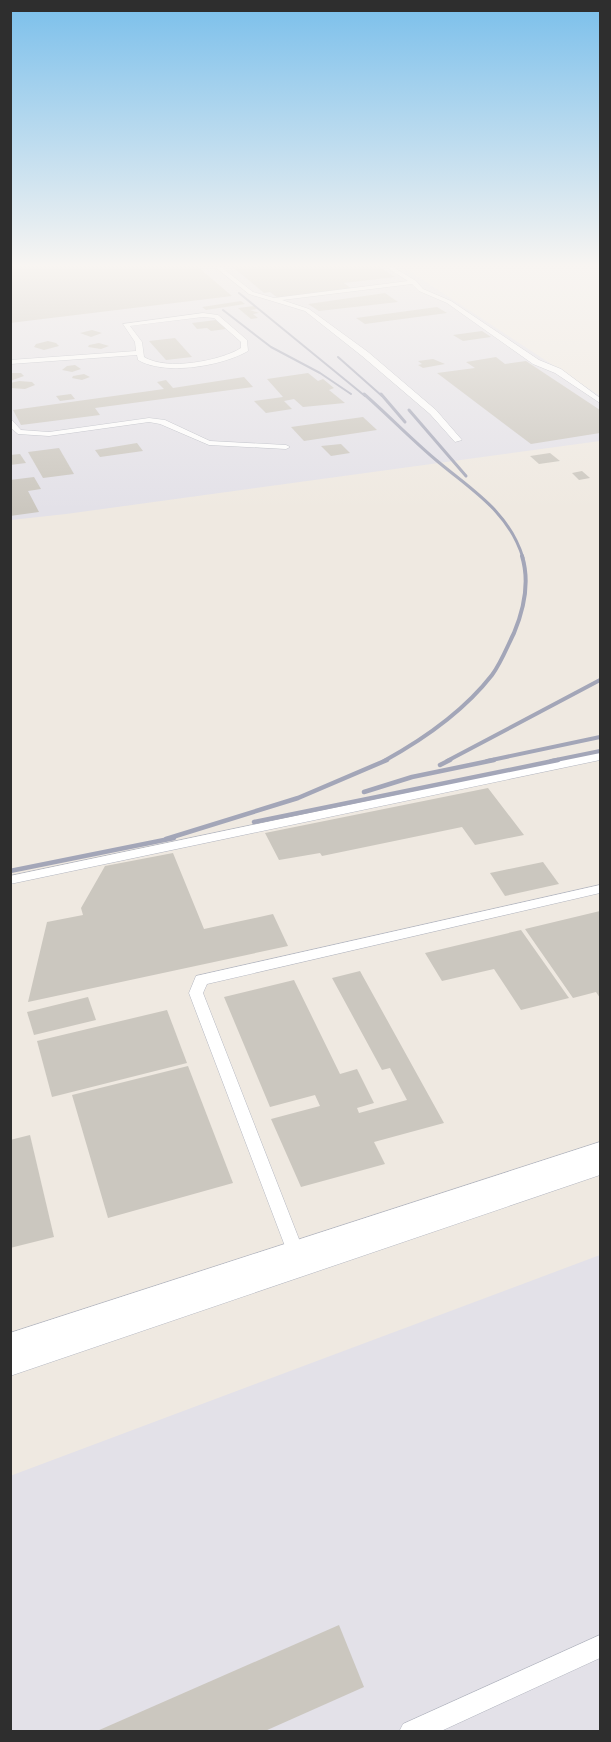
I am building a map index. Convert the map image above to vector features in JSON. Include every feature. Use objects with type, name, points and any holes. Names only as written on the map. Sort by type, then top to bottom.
[{"type":"main road","points":[[10,1355],[600,1158]]},
{"type":"lane","points":[[138,348],[141,358],[149,363],[159,364],[213,361],[237,355],[244,348]]},
{"type":"lane","points":[[357,348],[433,412],[458,440]]},
{"type":"lane","points":[[517,348],[536,362],[558,371],[600,401]]},
{"type":"lane","points":[[10,362],[138,353]]},
{"type":"lane","points":[[10,420],[18,432],[49,434],[149,420],[162,422],[215,444],[286,447]]},
{"type":"lane","points":[[10,880],[600,756]]},
{"type":"lane","points":[[298,1258],[196,993],[201,980],[600,889]]},
{"type":"lane","points":[[411,1731],[600,1646]]},
{"type":"shaded area","points":[[11,348],[527,348],[600,396],[600,441],[11,520]]},
{"type":"shaded area","points":[[600,1255],[600,1731],[11,1731],[10,1476]]},
{"type":"building","points":[[156,348],[184,348],[192,357],[166,360]]},
{"type":"building","points":[[496,357],[505,364],[526,361],[600,410],[600,433],[531,444],[437,373],[475,368],[466,362]]},
{"type":"building","points":[[433,359],[445,364],[423,368],[418,365],[422,364],[418,361]]},
{"type":"building","points":[[75,365],[81,369],[72,372],[62,370],[67,366]]},
{"type":"building","points":[[10,373],[21,373],[24,376],[10,381]]},
{"type":"building","points":[[308,373],[318,381],[323,379],[334,388],[329,390],[345,403],[303,407],[294,399],[284,401],[292,409],[266,413],[254,401],[283,397],[267,379]]},
{"type":"building","points":[[84,374],[90,377],[82,380],[72,378],[73,376]]},
{"type":"building","points":[[244,377],[253,387],[95,408],[100,415],[21,425],[13,410],[164,389],[157,382],[166,380],[173,388]]},
{"type":"building","points":[[32,382],[35,385],[25,389],[10,388],[10,383]]},
{"type":"building","points":[[71,394],[75,399],[60,401],[56,396]]},
{"type":"building","points":[[363,417],[377,430],[304,441],[291,427]]},
{"type":"building","points":[[137,443],[143,451],[100,457],[95,450]]},
{"type":"building","points":[[341,444],[350,453],[331,456],[321,446]]},
{"type":"building","points":[[59,448],[74,474],[43,478],[28,452]]},
{"type":"building","points":[[550,453],[560,461],[539,464],[530,456]]},
{"type":"building","points":[[20,454],[26,463],[10,465],[10,455]]},
{"type":"building","points":[[582,471],[590,478],[579,480],[572,473]]},
{"type":"building","points":[[34,477],[41,489],[28,491],[39,512],[10,516],[10,480]]},
{"type":"building","points":[[488,788],[524,835],[475,845],[462,827],[322,856],[320,853],[279,860],[265,833]]},
{"type":"building","points":[[173,853],[204,929],[273,914],[288,946],[28,1002],[47,922],[83,915],[81,908],[105,866]]},
{"type":"building","points":[[543,862],[559,884],[505,896],[490,873]]},
{"type":"building","points":[[600,911],[600,998],[596,992],[573,998],[525,929]]},
{"type":"building","points":[[521,930],[569,998],[521,1010],[494,969],[442,981],[425,953]]},
{"type":"building","points":[[360,971],[444,1123],[374,1142],[385,1164],[301,1187],[271,1119],[320,1106],[315,1095],[270,1107],[224,997],[294,980],[340,1074],[357,1069],[374,1103],[357,1108],[359,1113],[407,1100],[390,1068],[382,1070],[332,978]]},
{"type":"building","points":[[88,997],[96,1020],[34,1035],[27,1012]]},
{"type":"building","points":[[167,1010],[187,1063],[52,1097],[37,1041]]},
{"type":"building","points":[[188,1066],[233,1183],[108,1218],[72,1095]]},
{"type":"building","points":[[30,1135],[54,1237],[10,1248],[10,1140]]},
{"type":"building","points":[[339,1625],[364,1687],[265,1731],[97,1731]]},
{"type":"railway","points":[[273,348],[320,373],[351,394]]},
{"type":"railway","points":[[307,348],[365,396]]},
{"type":"railway","points":[[338,357],[382,396]]},
{"type":"railway","points":[[364,394],[427,452],[487,502],[508,527],[517,541],[523,558]]},
{"type":"railway","points":[[381,394],[405,422]]},
{"type":"railway","points":[[409,410],[466,476]]},
{"type":"railway","points":[[384,761],[428,734],[456,712],[469,701],[495,670],[521,614],[526,585],[522,556]]},
{"type":"railway","points":[[447,761],[600,680]]},
{"type":"railway","points":[[487,761],[600,737]]},
{"type":"railway","points":[[551,761],[600,751]]},
{"type":"railway","points":[[166,839],[298,798],[387,760]]},
{"type":"railway","points":[[440,765],[450,760]]},
{"type":"railway","points":[[364,792],[412,777],[494,760]]},
{"type":"railway","points":[[254,822],[558,760]]},
{"type":"railway","points":[[10,871],[174,838]]}]
